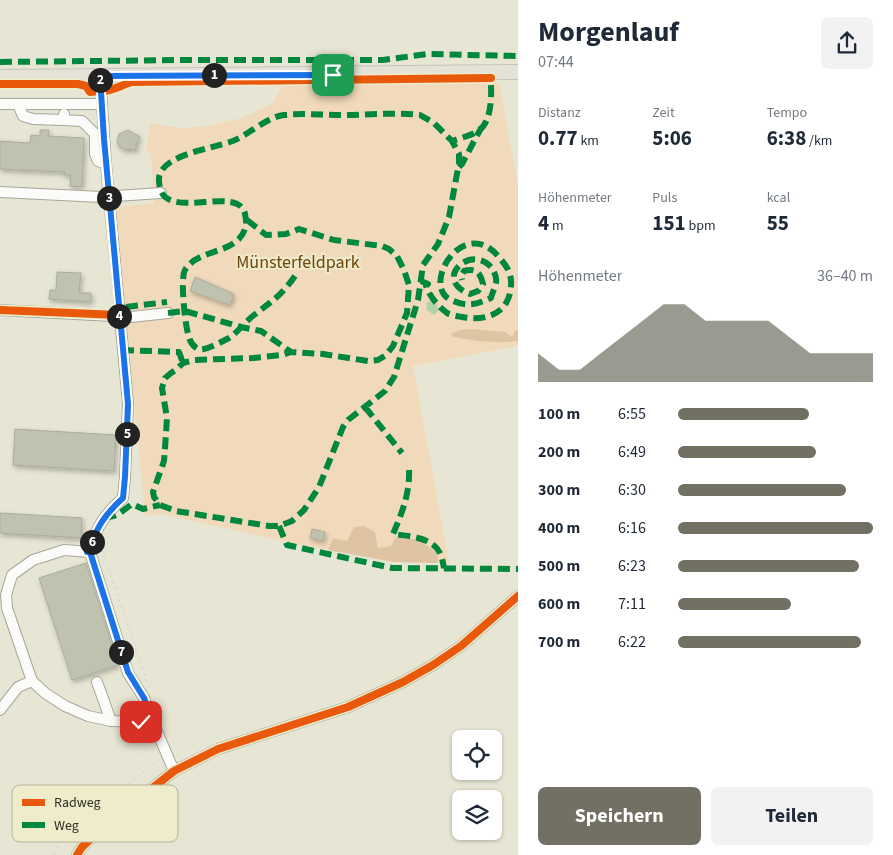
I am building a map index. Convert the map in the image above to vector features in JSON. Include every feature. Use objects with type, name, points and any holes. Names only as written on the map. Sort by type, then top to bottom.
[{"type":"main road","points":[[0,77],[518,72]]},
{"type":"street","points":[[87,552],[96,531],[108,512],[123,498],[128,404],[106,164],[100,76]]},
{"type":"street","points":[[0,104],[102,104]]},
{"type":"street","points":[[18,104],[23,116],[33,119],[82,121],[95,134],[95,154],[98,161],[106,164]]},
{"type":"street","points":[[63,120],[65,104]]},
{"type":"street","points":[[0,192],[109,197],[161,193]]},
{"type":"street","points":[[0,310],[131,317],[168,313]]},
{"type":"street","points":[[152,720],[141,722],[110,721],[88,716],[65,706],[45,693],[32,681],[7,608],[6,595],[12,575],[33,560],[64,550],[90,552],[128,672],[144,698],[174,771]]},
{"type":"street","points":[[156,785],[174,771],[218,749],[348,707],[403,682],[441,661],[518,596]]},
{"type":"street","points":[[0,710],[18,688],[32,681]]},
{"type":"street","points":[[97,682],[110,721]]},
{"type":"street","points":[[76,855],[87,842]]},
{"type":"path","points":[[207,360],[209,348]]},
{"type":"path","points":[[402,453],[409,470]]},
{"type":"path","points":[[96,531],[149,689]]},
{"type":"path","points":[[126,785],[166,754]]},
{"type":"path","points":[[54,855],[59,842]]},
{"type":"green space","name":"Münsterfeldpark","points":[[499,83],[518,185],[518,346],[413,366],[449,563],[394,562],[297,544],[162,514],[145,516],[116,207],[154,203],[151,155],[146,149],[150,123],[180,128],[208,126],[241,118],[272,104],[284,85]]},
{"type":"shaded area","points":[[434,299],[439,310],[434,315],[426,309],[427,302]]},
{"type":"shaded area","points":[[472,329],[505,332],[512,337],[515,331],[518,330],[518,341],[477,341],[453,337],[451,334],[460,330]]},
{"type":"shaded area","points":[[364,526],[375,532],[378,548],[391,546],[396,537],[413,539],[428,546],[437,554],[438,563],[394,562],[328,550],[333,538],[347,541],[354,527]]},
{"type":"building","points":[[40,130],[49,130],[48,136],[84,138],[82,187],[70,186],[71,175],[64,175],[65,172],[0,169],[0,141],[30,143],[31,135],[40,136]]},
{"type":"building","points":[[128,130],[140,137],[136,144],[136,151],[131,149],[124,150],[117,142],[119,134]]},
{"type":"building","points":[[57,272],[81,273],[79,293],[91,293],[91,302],[49,299],[50,290],[56,290]]},
{"type":"building","points":[[195,277],[234,294],[230,305],[190,291]]},
{"type":"building","points":[[15,429],[116,435],[114,471],[13,465]]},
{"type":"building","points":[[0,513],[82,518],[81,538],[0,533]]},
{"type":"building","points":[[312,529],[325,532],[323,541],[310,538]]},
{"type":"building","points":[[86,563],[118,665],[72,680],[39,578]]},
{"type":"waterway","points":[[438,309],[445,309],[448,312]]},
{"type":"marked path","points":[[0,62],[383,60],[427,54],[518,56]]},
{"type":"marked path","points":[[295,276],[281,293],[229,338],[201,350],[195,347],[187,332],[183,292],[185,270],[199,258],[234,243],[245,229],[246,218],[240,206],[230,202],[176,202],[166,197],[160,188],[159,181],[164,167],[190,153],[237,139],[270,119],[284,115],[420,115],[434,123],[452,141],[468,136],[483,127],[489,113],[491,97],[490,74]]},
{"type":"marked path","points":[[459,167],[480,130]]},
{"type":"marked path","points":[[247,220],[266,235],[286,234],[299,229],[334,240],[382,246],[397,256],[409,285],[407,313],[393,346],[386,355],[378,360],[368,361],[323,354],[291,352],[282,355],[253,358],[194,360],[183,363],[165,378],[162,388],[167,418],[164,461],[153,492],[160,505],[176,511],[279,526],[292,521],[304,510],[319,487],[343,427],[348,420],[385,391],[394,377],[418,300],[423,265],[438,244],[449,217],[459,163],[459,154],[452,141]]},
{"type":"marked path","points":[[421,281],[428,284],[426,286],[432,298],[447,313],[470,318],[485,317],[498,312],[507,301],[510,293],[511,277],[509,272],[498,256],[485,246],[472,244],[460,248],[450,257],[443,269],[440,281],[443,292],[451,300],[462,304],[471,304],[491,298],[496,285],[495,274],[489,265],[481,260],[464,262],[454,274],[454,281],[459,288],[470,294],[478,291],[483,284],[477,272],[472,270],[464,271],[461,276],[462,280]]},
{"type":"marked path","points":[[126,307],[167,302]]},
{"type":"marked path","points":[[168,313],[185,311],[261,331],[291,352]]},
{"type":"marked path","points":[[122,350],[179,352],[183,363]]},
{"type":"marked path","points":[[365,407],[402,453]]},
{"type":"marked path","points":[[409,470],[407,495],[393,534],[426,540],[440,553],[444,568]]},
{"type":"marked path","points":[[104,517],[116,515],[132,504],[143,509],[160,505]]},
{"type":"marked path","points":[[279,526],[287,545],[392,568],[518,569]]},
{"type":"cycle path","points":[[0,310],[119,315],[100,75]]},
{"type":"cycle path","points":[[103,91],[132,82],[491,78]]},
{"type":"cycle path","points":[[0,84],[78,84],[86,86],[90,92],[99,91]]},
{"type":"cycle path","points":[[156,785],[174,771],[218,749],[348,707],[403,682],[461,646],[518,596]]},
{"type":"cycle path","points":[[77,855],[87,842]]},
{"type":"route","points":[[141,722],[152,720],[144,698],[128,672],[90,552],[87,552],[96,531],[108,512],[123,498],[128,404],[100,76],[333,75]]}]
